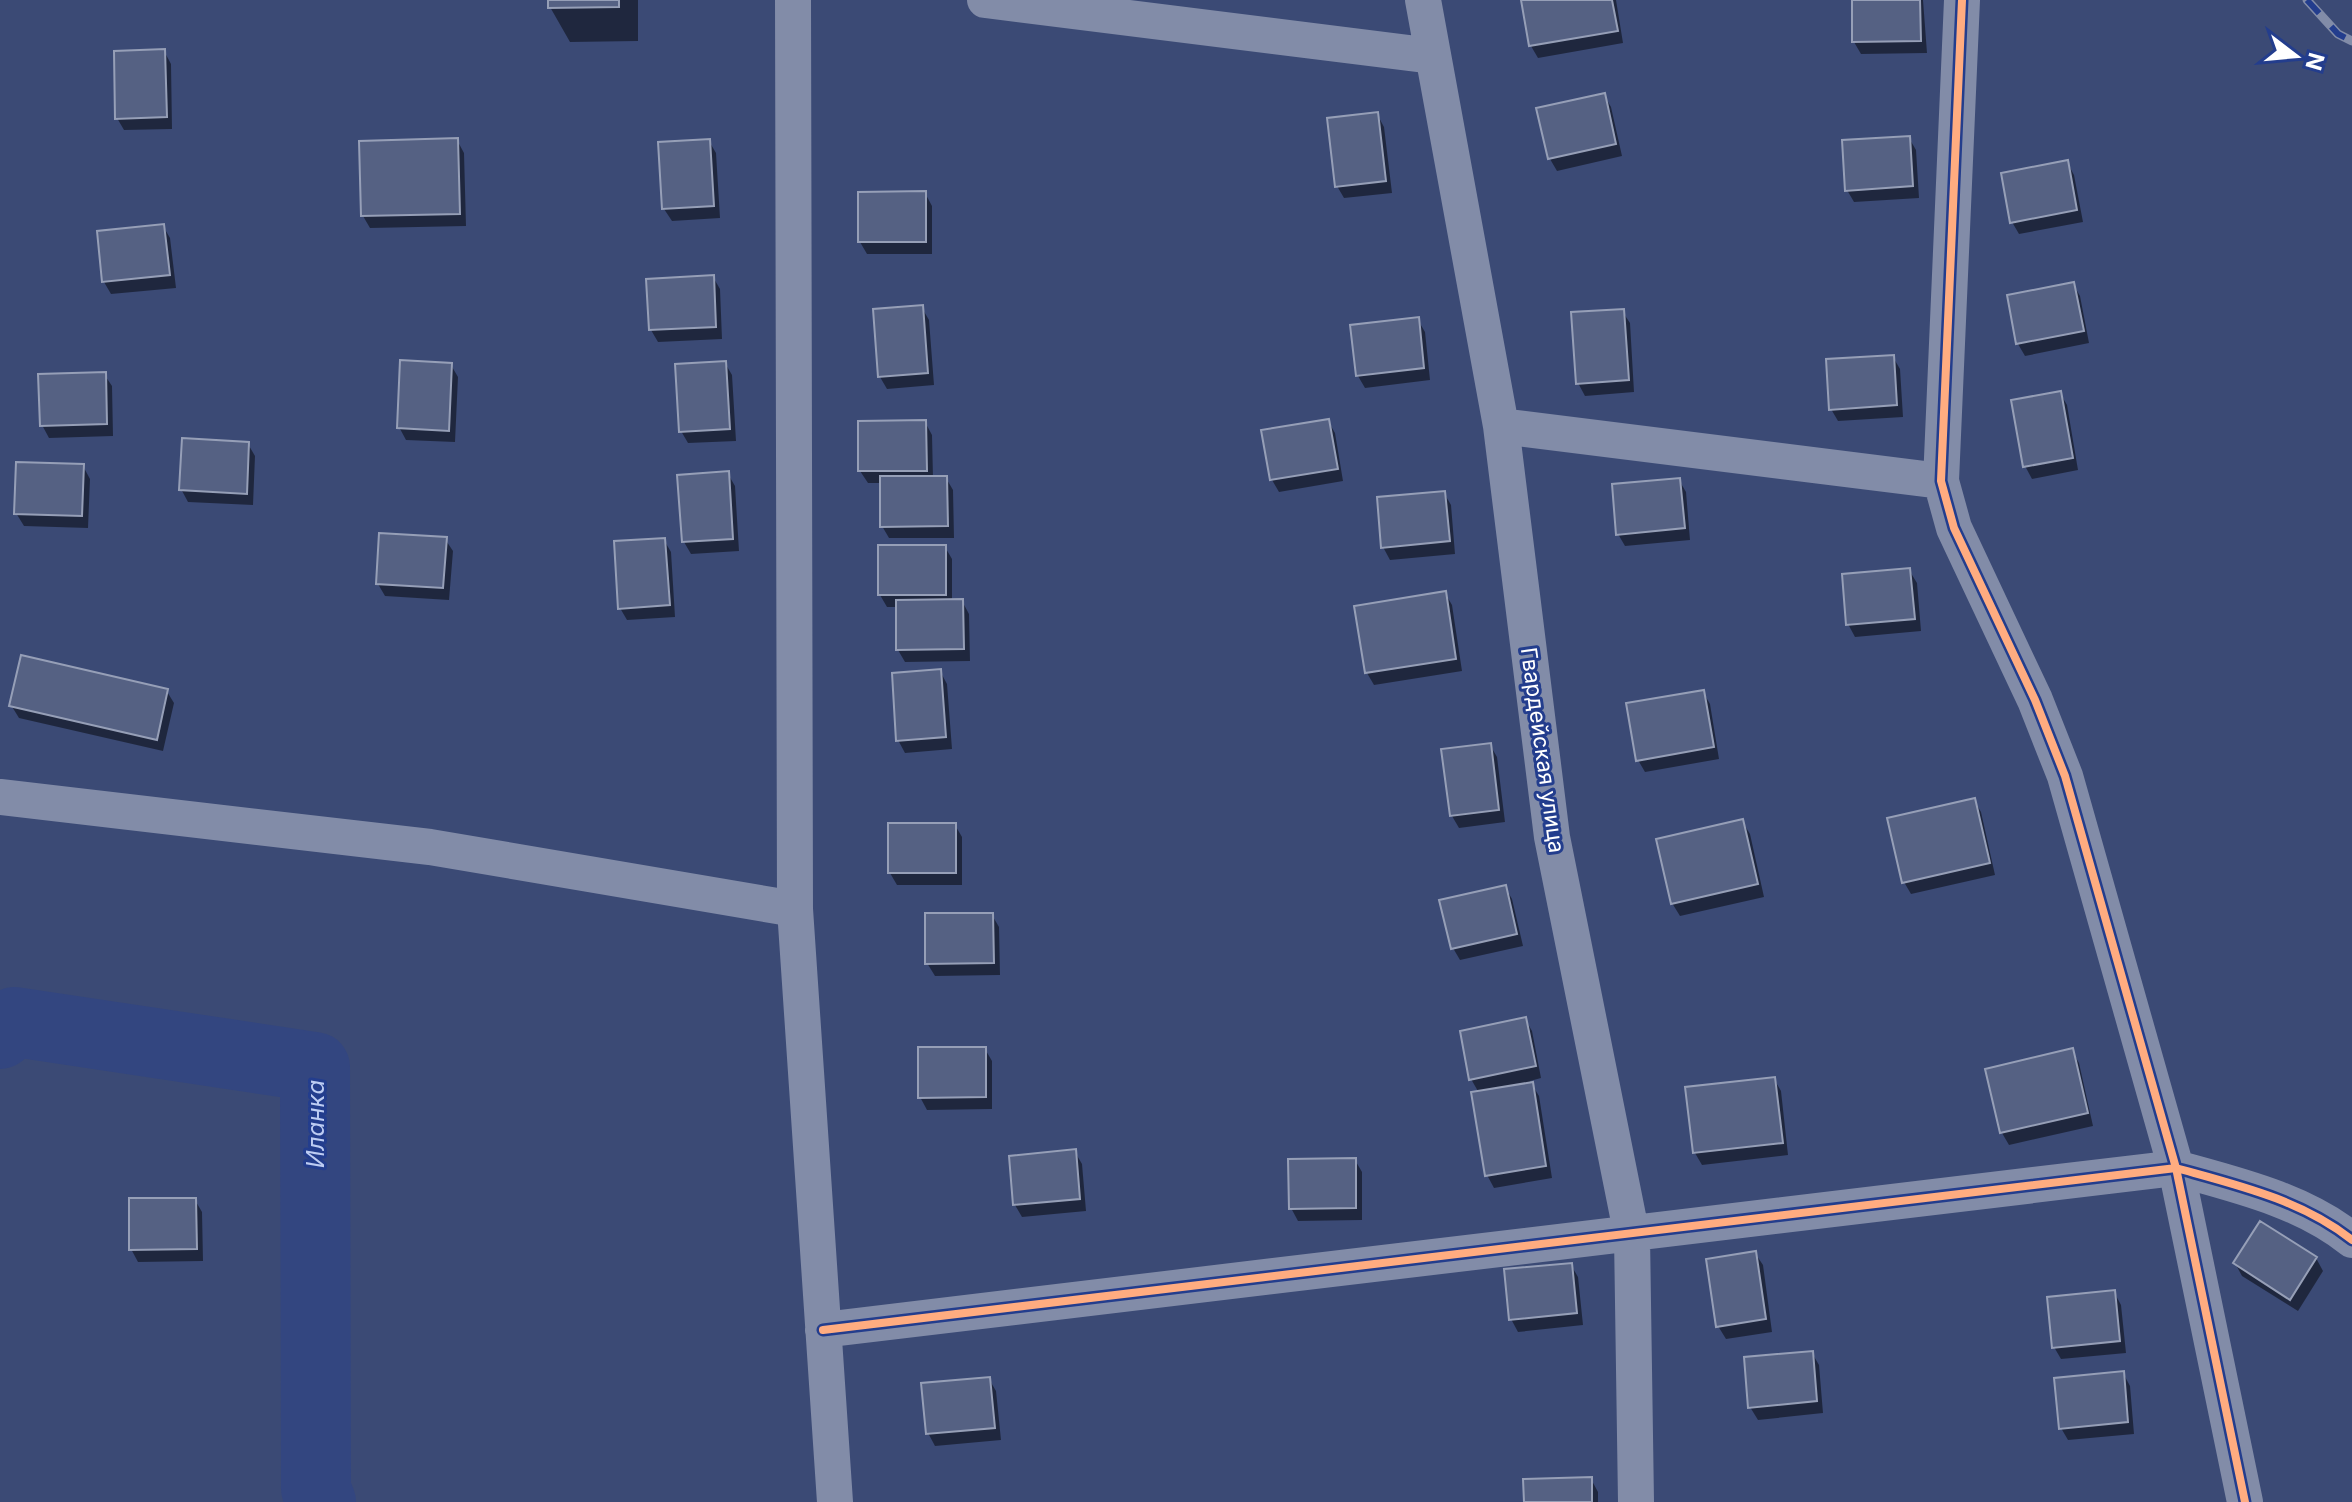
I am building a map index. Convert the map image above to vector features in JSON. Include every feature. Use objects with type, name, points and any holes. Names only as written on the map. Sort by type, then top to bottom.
[{"type":"street","points":[[793,0],[795,909],[835,1502]]},
{"type":"street","points":[[985,0],[1433,56]]},
{"type":"street","name":"Гвардейская улица","points":[[1423,0],[1501,426],[1552,837],[1632,1236],[1636,1502]]},
{"type":"street","points":[[1962,0],[1941,481],[1954,528],[2035,700],[2065,776],[2176,1168],[2245,1502]]},
{"type":"street","points":[[1501,426],[1941,481]]},
{"type":"street","points":[[0,797],[430,847],[795,909]]},
{"type":"street","points":[[823,1330],[1632,1236],[2176,1168],[2259,1191],[2333,1224],[2352,1240]]},
{"type":"building","points":[[548,0],[619,0],[619,7],[548,8]]},
{"type":"building","points":[[1521,0],[1612,0],[1618,31],[1529,46]]},
{"type":"building","points":[[1852,0],[1920,0],[1921,41],[1852,42]]},
{"type":"building","points":[[165,49],[167,117],[115,119],[114,51]]},
{"type":"building","points":[[1605,93],[1616,144],[1548,159],[1536,108]]},
{"type":"building","points":[[1378,112],[1386,181],[1335,187],[1327,118]]},
{"type":"building","points":[[1910,136],[1913,186],[1845,191],[1842,140]]},
{"type":"building","points":[[458,138],[460,214],[361,216],[359,141]]},
{"type":"building","points":[[710,139],[714,206],[662,209],[658,142]]},
{"type":"building","points":[[2068,160],[2077,210],[2010,223],[2001,173]]},
{"type":"building","points":[[926,191],[926,242],[858,242],[858,192]]},
{"type":"building","points":[[164,224],[170,275],[102,282],[97,231]]},
{"type":"building","points":[[714,275],[716,327],[649,330],[646,279]]},
{"type":"building","points":[[2074,282],[2084,331],[2016,344],[2007,295]]},
{"type":"building","points":[[923,305],[928,373],[878,377],[873,309]]},
{"type":"building","points":[[1624,309],[1629,380],[1576,384],[1571,312]]},
{"type":"building","points":[[1419,317],[1424,368],[1356,376],[1350,325]]},
{"type":"building","points":[[1894,355],[1897,405],[1829,410],[1826,359]]},
{"type":"building","points":[[400,360],[452,363],[449,431],[397,428]]},
{"type":"building","points":[[726,361],[730,429],[679,432],[675,364]]},
{"type":"building","points":[[106,372],[107,424],[40,426],[38,374]]},
{"type":"building","points":[[2061,391],[2073,458],[2023,467],[2011,400]]},
{"type":"building","points":[[1329,419],[1338,469],[1270,480],[1261,430]]},
{"type":"building","points":[[926,420],[927,471],[858,471],[858,421]]},
{"type":"building","points":[[182,438],[249,442],[247,494],[179,490]]},
{"type":"building","points":[[16,462],[84,464],[82,516],[14,514]]},
{"type":"building","points":[[729,471],[733,539],[682,542],[677,475]]},
{"type":"building","points":[[880,476],[947,476],[948,526],[880,527]]},
{"type":"building","points":[[1680,478],[1685,528],[1616,535],[1612,484]]},
{"type":"building","points":[[1445,491],[1450,541],[1381,548],[1377,497]]},
{"type":"building","points":[[379,533],[447,537],[443,588],[376,584]]},
{"type":"building","points":[[665,538],[670,605],[618,609],[614,541]]},
{"type":"building","points":[[878,545],[946,545],[946,595],[878,595]]},
{"type":"building","points":[[1910,568],[1915,619],[1846,625],[1842,574]]},
{"type":"building","points":[[1446,591],[1456,659],[1365,673],[1354,606]]},
{"type":"building","points":[[963,599],[964,649],[896,650],[896,600]]},
{"type":"building","points":[[21,655],[168,689],[157,740],[9,706]]},
{"type":"building","points":[[941,669],[946,737],[896,741],[892,673]]},
{"type":"building","points":[[1704,690],[1714,747],[1636,761],[1626,703]]},
{"type":"building","points":[[1491,743],[1499,810],[1450,816],[1441,749]]},
{"type":"building","points":[[1975,798],[1990,863],[1902,883],[1887,818]]},
{"type":"building","points":[[1743,819],[1758,884],[1671,904],[1656,839]]},
{"type":"building","points":[[888,823],[956,823],[956,873],[888,873]]},
{"type":"building","points":[[1506,885],[1517,934],[1451,949],[1439,900]]},
{"type":"building","points":[[925,913],[993,913],[994,963],[925,964]]},
{"type":"building","points":[[1526,1017],[1536,1066],[1469,1080],[1460,1031]]},
{"type":"building","points":[[918,1047],[986,1047],[986,1097],[918,1098]]},
{"type":"building","points":[[2073,1048],[2088,1113],[2000,1133],[1985,1069]]},
{"type":"building","points":[[1775,1077],[1783,1143],[1693,1153],[1685,1087]]},
{"type":"building","points":[[1533,1082],[1546,1166],[1485,1176],[1471,1092]]},
{"type":"building","points":[[1076,1149],[1080,1199],[1013,1205],[1009,1156]]},
{"type":"building","points":[[1356,1158],[1356,1208],[1289,1209],[1288,1159]]},
{"type":"building","points":[[129,1198],[196,1198],[197,1249],[129,1250]]},
{"type":"building","points":[[2260,1221],[2317,1257],[2290,1300],[2233,1263]]},
{"type":"building","points":[[1756,1251],[1766,1319],[1716,1327],[1706,1259]]},
{"type":"building","points":[[1572,1263],[1577,1313],[1509,1320],[1504,1269]]},
{"type":"building","points":[[2115,1290],[2120,1341],[2052,1348],[2047,1297]]},
{"type":"building","points":[[1813,1351],[1817,1401],[1748,1408],[1744,1357]]},
{"type":"building","points":[[2124,1371],[2128,1422],[2059,1429],[2054,1378]]},
{"type":"building","points":[[990,1377],[995,1428],[926,1434],[921,1383]]},
{"type":"building","points":[[1592,1477],[1592,1502],[1524,1502],[1523,1479]]},
{"type":"waterway","name":"Иланка","points":[[0,1034],[15,1022],[315,1067],[316,1489],[321,1502]]},
{"type":"railway","points":[[2307,0],[2338,34],[2352,41]]},
{"type":"cycle path","points":[[1962,0],[1941,481],[1954,528],[2035,700],[2065,776],[2176,1168],[2245,1502]]},
{"type":"cycle path","points":[[823,1330],[2176,1168],[2290,1204],[2333,1226],[2352,1240]]}]
